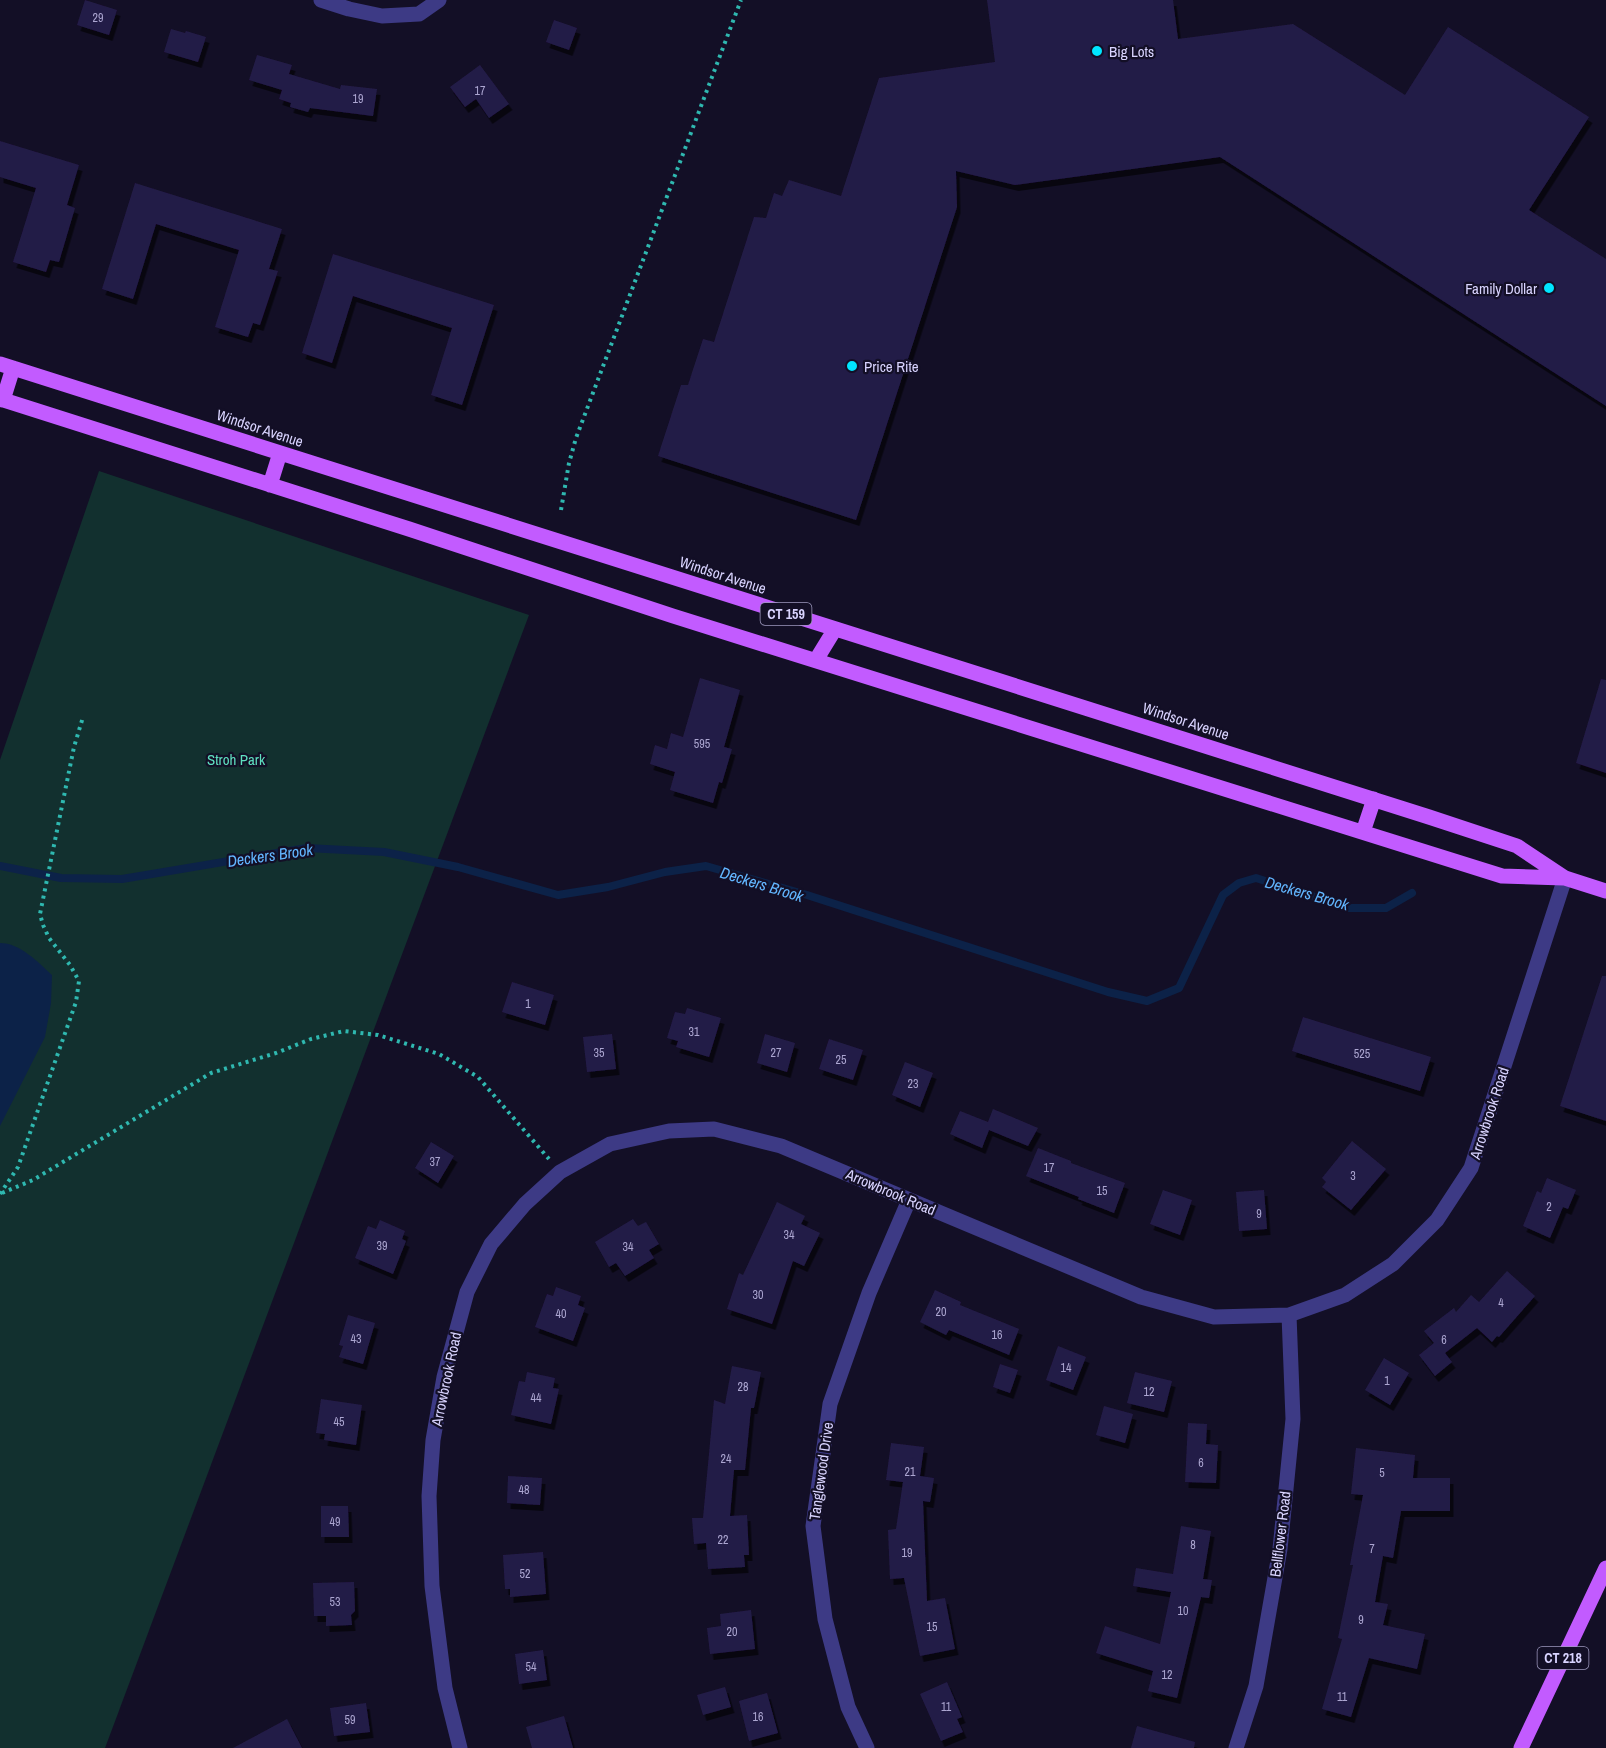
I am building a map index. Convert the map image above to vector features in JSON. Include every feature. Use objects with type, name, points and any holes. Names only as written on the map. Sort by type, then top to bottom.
[{"type":"main road","points":[[2,399],[7,366]]},
{"type":"main road","name":"Windsor Avenue","points":[[7,366],[1374,799],[1517,846],[1565,878]]},
{"type":"main road","name":"Windsor Avenue","points":[[2,399],[607,595],[1502,876],[1565,878],[1606,891]]},
{"type":"main road","points":[[270,485],[280,453]]},
{"type":"main road","points":[[816,660],[835,629]]},
{"type":"main road","points":[[1364,832],[1374,799]]},
{"type":"main road","name":"CT 218","points":[[1521,1748],[1606,1568]]},
{"type":"street","points":[[321,0],[382,16],[419,14],[439,0]]},
{"type":"street","name":"Arrowbrook Road","points":[[459,1748],[445,1688],[432,1586],[429,1496],[434,1440],[444,1377],[467,1292],[491,1244],[525,1204],[560,1172],[610,1144],[669,1131],[714,1129],[782,1146],[1141,1297],[1214,1317],[1289,1315],[1345,1295],[1393,1264],[1437,1220],[1471,1168],[1565,878]]},
{"type":"street","name":"Tanglewood Drive","points":[[867,1748],[848,1707],[825,1619],[813,1526],[830,1404],[869,1293],[909,1200]]},
{"type":"street","name":"Bellflower Road","points":[[1236,1748],[1256,1686],[1280,1549],[1293,1419],[1289,1315]]},
{"type":"path","points":[[561,510],[576,438],[741,0]]},
{"type":"path","points":[[1,1193],[18,1167],[76,1002],[78,981],[49,938],[42,925],[40,914],[74,747],[83,717]]},
{"type":"path","points":[[1,1193],[33,1180],[211,1073],[276,1053],[311,1039],[344,1031],[378,1035],[439,1054],[478,1077],[560,1172]]},
{"type":"green space","name":"Stroh Park","points":[[99,471],[529,615],[105,1748],[0,1748],[0,760]]},
{"type":"water","points":[[0,943],[22,950],[52,975],[51,1003],[45,1037],[0,1126]]},
{"type":"building","points":[[85,0],[117,10],[109,35],[77,25]]},
{"type":"building","points":[[987,0],[1173,0],[1178,39],[1293,24],[1405,95],[1448,27],[1589,117],[1529,210],[1606,259],[1606,406],[1220,157],[1015,185],[956,171],[957,207],[856,520],[658,456],[681,385],[688,385],[703,339],[714,342],[754,217],[766,218],[774,193],[782,196],[789,180],[841,196],[879,78],[995,62]]},
{"type":"building","points":[[554,20],[577,28],[569,50],[546,42]]},
{"type":"building","points":[[171,29],[206,37],[198,62],[164,52]]},
{"type":"building","points":[[257,55],[292,65],[289,74],[340,89],[341,85],[377,89],[373,116],[310,108],[308,112],[290,107],[291,103],[279,99],[282,90],[249,80]]},
{"type":"building","points":[[480,65],[509,104],[489,118],[476,99],[465,107],[450,87]]},
{"type":"building","points":[[0,141],[79,165],[67,205],[75,208],[59,262],[50,260],[46,272],[13,262],[36,188],[0,177]]},
{"type":"building","points":[[135,183],[282,229],[269,269],[278,271],[260,325],[253,323],[248,337],[215,327],[239,250],[156,224],[133,299],[102,289]]},
{"type":"building","points":[[333,254],[494,305],[462,405],[431,395],[452,328],[353,296],[332,363],[302,353]]},
{"type":"building","points":[[700,678],[740,690],[724,747],[732,749],[722,783],[719,782],[713,803],[670,790],[675,772],[650,764],[655,745],[667,749],[671,733],[683,737]]},
{"type":"building","points":[[1601,679],[1606,680],[1606,773],[1576,763]]},
{"type":"building","points":[[1602,976],[1606,976],[1606,1121],[1560,1106]]},
{"type":"building","points":[[512,982],[554,995],[545,1025],[502,1012]]},
{"type":"building","points":[[687,1008],[721,1018],[709,1057],[676,1047],[678,1041],[667,1038],[675,1012],[685,1014]]},
{"type":"building","points":[[1303,1017],[1431,1057],[1420,1091],[1292,1051]]},
{"type":"building","points":[[612,1034],[616,1069],[587,1072],[583,1037]]},
{"type":"building","points":[[765,1034],[795,1043],[787,1072],[757,1063]]},
{"type":"building","points":[[829,1039],[863,1050],[853,1080],[819,1069]]},
{"type":"building","points":[[905,1062],[933,1073],[920,1107],[892,1095]]},
{"type":"building","points":[[993,1109],[1038,1128],[1028,1146],[989,1130],[982,1148],[950,1134],[960,1111],[988,1122]]},
{"type":"building","points":[[1352,1141],[1386,1169],[1351,1210],[1322,1187],[1326,1182],[1322,1178]]},
{"type":"building","points":[[431,1142],[454,1156],[438,1183],[415,1168]]},
{"type":"building","points":[[1038,1148],[1125,1183],[1114,1213],[1026,1176]]},
{"type":"building","points":[[1547,1178],[1576,1190],[1568,1209],[1563,1207],[1550,1238],[1523,1226],[1537,1191],[1541,1193]]},
{"type":"building","points":[[1163,1190],[1192,1200],[1180,1235],[1150,1224]]},
{"type":"building","points":[[1264,1190],[1267,1229],[1239,1231],[1236,1192]]},
{"type":"building","points":[[777,1202],[805,1216],[801,1224],[820,1233],[804,1266],[793,1261],[772,1324],[727,1309],[739,1273],[743,1275]]},
{"type":"building","points":[[633,1219],[638,1226],[646,1222],[659,1244],[649,1250],[654,1258],[625,1276],[616,1263],[609,1267],[595,1242]]},
{"type":"building","points":[[380,1220],[405,1231],[402,1239],[406,1241],[393,1274],[355,1258],[368,1226],[376,1229]]},
{"type":"building","points":[[1507,1271],[1535,1296],[1492,1342],[1477,1328],[1445,1353],[1452,1362],[1435,1376],[1419,1355],[1434,1343],[1424,1331],[1454,1308],[1456,1312],[1471,1295],[1479,1302]]},
{"type":"building","points":[[556,1287],[581,1296],[578,1305],[585,1308],[573,1341],[535,1327],[547,1294],[553,1296]]},
{"type":"building","points":[[935,1290],[961,1302],[960,1305],[1019,1329],[1009,1355],[949,1330],[946,1335],[920,1322]]},
{"type":"building","points":[[348,1315],[375,1323],[363,1364],[339,1357],[343,1346],[339,1345]]},
{"type":"building","points":[[1058,1346],[1086,1357],[1073,1390],[1046,1380]]},
{"type":"building","points":[[1384,1358],[1409,1373],[1390,1405],[1365,1390]]},
{"type":"building","points":[[1000,1364],[1018,1370],[1010,1393],[993,1387]]},
{"type":"building","points":[[732,1366],[761,1372],[754,1408],[751,1408],[745,1470],[734,1470],[730,1516],[747,1515],[749,1555],[744,1555],[745,1567],[708,1569],[706,1543],[694,1544],[692,1518],[703,1518],[714,1400],[725,1404]]},
{"type":"building","points":[[527,1372],[555,1378],[553,1388],[559,1389],[551,1424],[511,1415],[519,1381],[525,1382]]},
{"type":"building","points":[[1135,1372],[1172,1381],[1164,1412],[1127,1403]]},
{"type":"building","points":[[321,1399],[362,1405],[356,1445],[324,1440],[325,1434],[316,1433]]},
{"type":"building","points":[[1104,1406],[1133,1414],[1125,1443],[1096,1435]]},
{"type":"building","points":[[1188,1423],[1207,1424],[1206,1444],[1218,1445],[1216,1483],[1185,1482]]},
{"type":"building","points":[[891,1443],[924,1447],[920,1476],[934,1478],[930,1502],[923,1501],[927,1601],[945,1598],[955,1649],[920,1656],[904,1578],[890,1579],[888,1530],[896,1529],[903,1482],[886,1480]]},
{"type":"building","points":[[1356,1448],[1415,1455],[1413,1478],[1450,1478],[1450,1511],[1401,1511],[1393,1558],[1383,1556],[1375,1602],[1388,1604],[1383,1625],[1425,1634],[1417,1669],[1369,1658],[1351,1717],[1322,1709],[1342,1639],[1338,1638],[1353,1565],[1350,1565],[1363,1495],[1351,1494]]},
{"type":"building","points":[[508,1476],[542,1478],[540,1505],[507,1503]]},
{"type":"building","points":[[321,1506],[348,1506],[349,1537],[321,1537]]},
{"type":"building","points":[[1181,1526],[1211,1531],[1203,1579],[1212,1580],[1209,1598],[1201,1597],[1177,1698],[1148,1691],[1153,1671],[1096,1653],[1105,1626],[1160,1644],[1171,1592],[1133,1586],[1136,1568],[1173,1574]]},
{"type":"building","points":[[543,1552],[546,1594],[510,1597],[510,1589],[505,1589],[503,1555]]},
{"type":"building","points":[[354,1582],[355,1611],[351,1615],[352,1625],[326,1626],[326,1616],[314,1616],[313,1583]]},
{"type":"building","points":[[751,1610],[755,1649],[710,1654],[707,1628],[721,1626],[720,1614]]},
{"type":"building","points":[[543,1650],[547,1680],[519,1684],[515,1654]]},
{"type":"building","points":[[947,1682],[962,1717],[957,1719],[963,1732],[941,1741],[920,1694]]},
{"type":"building","points":[[725,1687],[731,1707],[703,1715],[697,1695]]},
{"type":"building","points":[[767,1693],[778,1733],[749,1741],[739,1701]]},
{"type":"building","points":[[366,1703],[370,1732],[334,1736],[330,1708]]},
{"type":"building","points":[[564,1716],[573,1748],[532,1748],[526,1727]]},
{"type":"building","points":[[287,1719],[302,1748],[233,1748]]},
{"type":"building","points":[[1137,1726],[1195,1742],[1194,1748],[1131,1748]]},
{"type":"waterway","name":"Deckers Brook","points":[[0,866],[61,878],[122,879],[307,848],[384,852],[458,867],[558,895],[608,887],[665,872],[706,866],[807,895],[1108,992],[1147,1001],[1179,988],[1223,895],[1239,883],[1256,878],[1349,908],[1386,908],[1412,893]]},
{"type":"place","name":"Big Lots","points":[[1097,51]]},
{"type":"place","name":"Family Dollar","points":[[1549,288]]},
{"type":"place","name":"Price Rite","points":[[852,366]]}]
